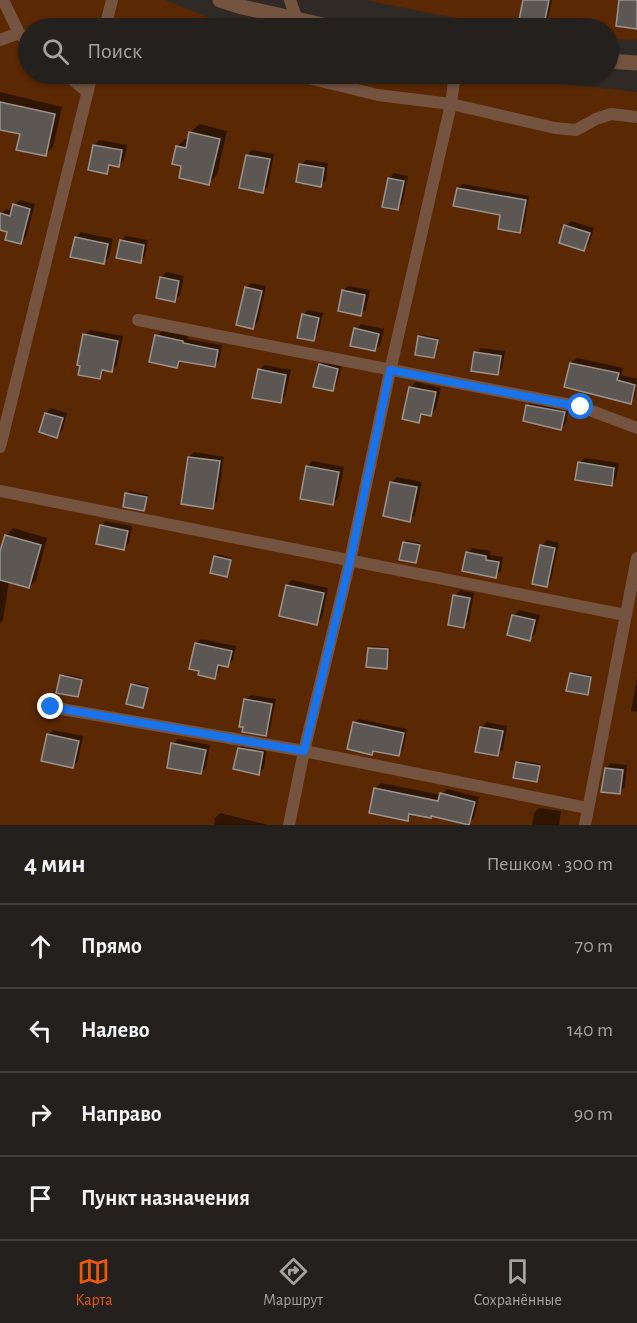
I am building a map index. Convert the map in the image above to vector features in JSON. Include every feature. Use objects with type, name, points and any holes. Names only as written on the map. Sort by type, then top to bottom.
[{"type":"street","points":[[220,0],[242,8],[288,18]]},
{"type":"street","points":[[619,62],[637,63]]},
{"type":"lane","points":[[3,0],[18,26]]},
{"type":"lane","points":[[108,18],[112,0]]},
{"type":"lane","points":[[290,0],[296,18]]},
{"type":"lane","points":[[0,40],[18,38]]},
{"type":"lane","points":[[78,84],[87,92]]},
{"type":"lane","points":[[0,447],[89,84]]},
{"type":"lane","points":[[333,84],[378,95],[451,104],[555,128],[576,130],[611,114],[637,117]]},
{"type":"lane","points":[[289,825],[304,751],[350,561],[454,84]]},
{"type":"lane","points":[[138,320],[581,407],[637,428]]},
{"type":"lane","points":[[0,491],[625,615]]},
{"type":"lane","points":[[585,825],[625,615],[635,581],[637,558]]},
{"type":"lane","points":[[51,707],[304,751],[587,808]]},
{"type":"shaded area","points":[[0,0],[165,0],[209,18],[18,18],[18,84],[564,84],[637,92],[637,825],[0,825]]},
{"type":"shaded area","points":[[365,0],[637,0],[637,40],[619,39],[619,18],[454,18]]},
{"type":"building","points":[[523,0],[549,0],[545,18],[519,18]]},
{"type":"building","points":[[619,0],[637,0],[637,29],[619,26],[619,18],[617,18]]},
{"type":"building","points":[[0,102],[55,114],[46,156],[16,150],[20,134],[0,130]]},
{"type":"building","points":[[189,132],[220,139],[209,185],[179,178],[181,166],[172,164],[176,146],[186,148]]},
{"type":"building","points":[[93,145],[122,150],[119,167],[109,165],[107,174],[88,170]]},
{"type":"building","points":[[246,155],[270,159],[263,193],[239,188]]},
{"type":"building","points":[[299,164],[324,168],[321,187],[296,182]]},
{"type":"building","points":[[388,178],[404,181],[398,210],[382,207]]},
{"type":"building","points":[[457,188],[526,200],[520,233],[498,229],[500,215],[453,206]]},
{"type":"building","points":[[13,204],[30,209],[21,244],[5,240],[7,232],[0,230],[0,213],[10,216]]},
{"type":"building","points":[[564,225],[590,233],[584,251],[559,243]]},
{"type":"building","points":[[75,237],[108,244],[104,264],[70,257]]},
{"type":"building","points":[[120,240],[144,245],[141,263],[116,258]]},
{"type":"building","points":[[160,277],[179,281],[175,302],[156,298]]},
{"type":"building","points":[[245,287],[262,291],[253,329],[236,325]]},
{"type":"building","points":[[342,290],[365,295],[361,316],[338,311]]},
{"type":"building","points":[[302,314],[319,318],[314,341],[297,338]]},
{"type":"building","points":[[354,328],[379,334],[375,351],[350,346]]},
{"type":"building","points":[[83,334],[118,341],[112,372],[102,370],[100,379],[78,375],[80,366],[77,365]]},
{"type":"building","points":[[155,335],[218,350],[215,367],[179,361],[177,368],[149,362]]},
{"type":"building","points":[[418,336],[438,340],[434,358],[415,355]]},
{"type":"building","points":[[474,352],[501,356],[498,375],[471,371]]},
{"type":"building","points":[[570,363],[619,373],[617,380],[635,385],[631,404],[564,387]]},
{"type":"building","points":[[319,364],[338,369],[333,391],[313,387]]},
{"type":"building","points":[[258,369],[286,375],[281,403],[252,398]]},
{"type":"building","points":[[409,387],[436,392],[431,416],[421,414],[419,423],[402,419]]},
{"type":"building","points":[[526,405],[565,412],[561,430],[523,421]]},
{"type":"building","points":[[45,413],[63,418],[57,438],[39,432]]},
{"type":"building","points":[[188,457],[220,461],[213,509],[181,504]]},
{"type":"building","points":[[578,462],[614,468],[612,486],[575,480]]},
{"type":"building","points":[[306,466],[339,472],[333,505],[300,499]]},
{"type":"building","points":[[390,482],[417,487],[410,522],[383,516]]},
{"type":"building","points":[[125,493],[147,497],[144,511],[123,507]]},
{"type":"building","points":[[100,525],[128,531],[124,550],[96,544]]},
{"type":"building","points":[[5,535],[41,545],[29,588],[0,580],[0,551]]},
{"type":"building","points":[[403,542],[420,545],[416,563],[399,560]]},
{"type":"building","points":[[540,545],[555,548],[547,587],[532,584]]},
{"type":"building","points":[[466,552],[486,556],[486,560],[499,562],[496,578],[462,571]]},
{"type":"building","points":[[214,556],[231,560],[227,577],[210,573]]},
{"type":"building","points":[[286,585],[324,593],[317,625],[279,616]]},
{"type":"building","points":[[453,595],[470,598],[464,628],[448,625]]},
{"type":"building","points":[[512,615],[535,620],[530,641],[507,635]]},
{"type":"building","points":[[195,643],[232,651],[228,667],[218,665],[215,679],[198,675],[199,671],[189,669]]},
{"type":"building","points":[[368,648],[388,649],[387,669],[366,667]]},
{"type":"building","points":[[570,673],[591,677],[588,695],[566,691]]},
{"type":"building","points":[[60,675],[82,680],[78,697],[56,693]]},
{"type":"building","points":[[131,684],[148,688],[143,708],[126,704]]},
{"type":"building","points":[[244,699],[272,704],[266,736],[242,732],[243,727],[239,727]]},
{"type":"building","points":[[353,722],[404,733],[399,756],[373,751],[372,755],[347,749]]},
{"type":"building","points":[[480,727],[503,731],[498,756],[475,752]]},
{"type":"building","points":[[47,734],[79,741],[73,768],[41,761]]},
{"type":"building","points":[[171,743],[206,750],[201,774],[167,768]]},
{"type":"building","points":[[238,748],[263,752],[259,775],[233,769]]},
{"type":"building","points":[[516,762],[540,766],[537,782],[513,778]]},
{"type":"building","points":[[605,768],[623,770],[620,794],[601,792]]},
{"type":"building","points":[[374,788],[438,801],[440,793],[475,802],[469,825],[431,816],[431,818],[409,814],[408,821],[369,813]]},
{"type":"route","points":[[51,707],[304,751],[350,561],[390,370],[581,407]]}]
